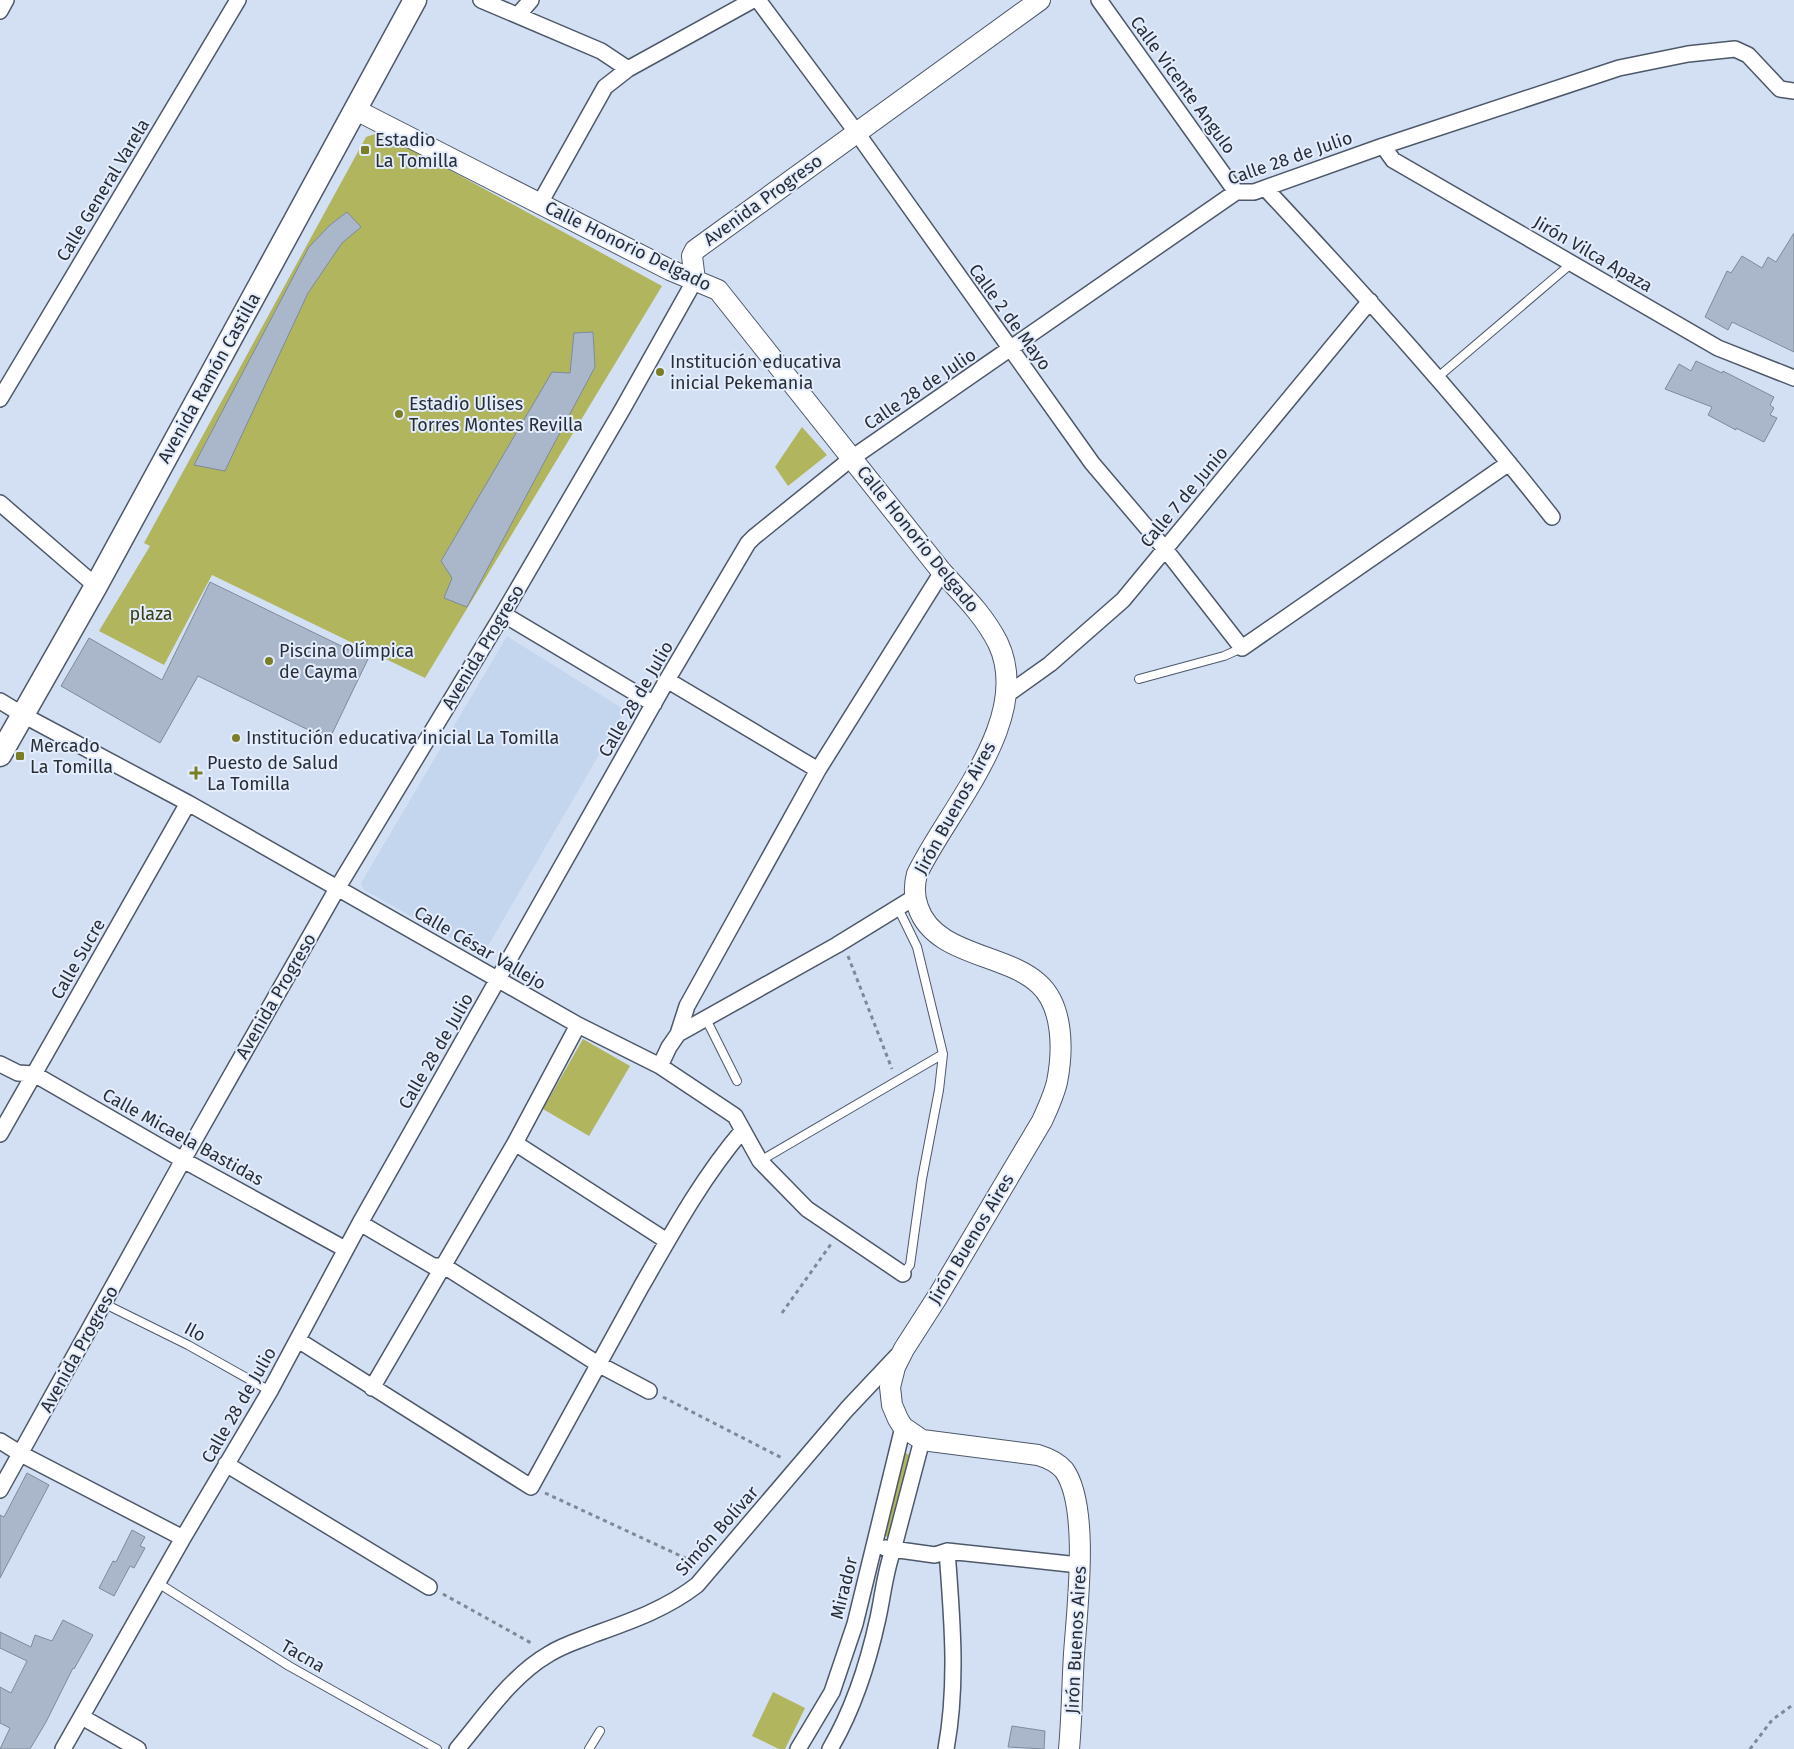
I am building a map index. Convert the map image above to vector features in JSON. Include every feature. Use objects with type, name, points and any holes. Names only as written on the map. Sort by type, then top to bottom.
[{"type":"main road","name":"Avenida Ramón Castilla","points":[[0,755],[96,586],[415,0]]},
{"type":"street","points":[[0,11],[6,0]]},
{"type":"street","name":"Calle General Varela","points":[[0,399],[238,0]]},
{"type":"street","points":[[481,0],[601,51],[628,69]]},
{"type":"street","points":[[518,15],[531,0]]},
{"type":"street","points":[[540,202],[605,87],[628,69],[753,0]]},
{"type":"street","name":"Calle 2 de Mayo","points":[[758,0],[857,133],[1092,463],[1165,549],[1242,648]]},
{"type":"street","name":"Avenida Progreso","points":[[0,1490],[183,1160],[338,887],[503,614],[622,410],[695,280],[692,256],[695,250],[1040,0]]},
{"type":"street","name":"Calle Vicente Angulo","points":[[1099,0],[1236,192]]},
{"type":"street","name":"Calle 28 de Julio","points":[[63,1749],[270,1390],[345,1249],[667,680],[748,543],[852,458],[1236,192],[1254,192],[1383,146],[1619,68],[1688,54],[1735,49],[1748,55],[1780,89],[1794,91]]},
{"type":"street","name":"Calle Honorio Delgado","points":[[356,110],[540,202],[670,270],[718,290],[942,572],[991,630],[999,645],[1004,662],[1006,677],[1005,696]]},
{"type":"street","name":"Jirón Vilca Apaza","points":[[1383,146],[1393,160],[1718,348],[1794,378]]},
{"type":"street","points":[[1265,188],[1438,377],[1510,463],[1552,517]]},
{"type":"street","name":"Calle 7 de Junio","points":[[1005,696],[1050,664],[1123,600],[1370,301]]},
{"type":"street","points":[[1242,648],[1510,463]]},
{"type":"street","points":[[0,502],[96,586]]},
{"type":"street","points":[[660,1066],[666,1052],[678,1034],[686,1006],[818,770],[942,572]]},
{"type":"street","points":[[503,614],[654,704]]},
{"type":"street","points":[[667,680],[818,770]]},
{"type":"street","name":"Jirón Buenos Aires","points":[[1005,696],[1001,719],[985,757],[917,874],[914,882],[915,897],[920,914],[925,922],[941,937],[1014,969],[1039,984],[1048,996],[1055,1011],[1058,1024],[1059,1058],[1055,1090],[1042,1121],[938,1296],[904,1349],[895,1367],[890,1387],[892,1405],[903,1427],[922,1440],[1038,1455],[1054,1462],[1063,1470],[1069,1480],[1076,1503],[1081,1546],[1069,1749]]},
{"type":"street","name":"Calle César Vallejo","points":[[0,701],[338,887],[578,1025],[660,1066],[735,1116],[760,1161],[807,1209],[903,1274]]},
{"type":"street","name":"Calle Sucre","points":[[0,1134],[188,803]]},
{"type":"street","points":[[678,1034],[843,942],[915,897]]},
{"type":"street","points":[[372,1388],[515,1143],[578,1025]]},
{"type":"street","name":"Calle Micaela Bastidas","points":[[0,1064],[18,1074],[34,1074],[183,1160],[345,1249]]},
{"type":"street","points":[[298,1340],[372,1388],[532,1486],[667,1241],[717,1162],[742,1131]]},
{"type":"street","points":[[515,1143],[667,1241]]},
{"type":"street","points":[[360,1223],[433,1266],[444,1266],[598,1364],[649,1391]]},
{"type":"street","name":"Simón Bolívar","points":[[457,1749],[517,1679],[549,1654],[576,1641],[657,1610],[697,1585],[847,1408],[904,1349]]},
{"type":"street","name":"Mirador","points":[[798,1749],[823,1708],[840,1673],[855,1624],[903,1427]]},
{"type":"street","name":"Mirador","points":[[830,1749],[845,1721],[868,1662],[879,1616],[887,1566],[922,1440]]},
{"type":"street","points":[[0,1441],[21,1454],[183,1538]]},
{"type":"street","points":[[226,1464],[429,1587]]},
{"type":"street","points":[[874,1546],[934,1555],[947,1551],[1079,1565]]},
{"type":"street","points":[[946,1749],[951,1723],[953,1655],[947,1551]]},
{"type":"street","points":[[82,1717],[138,1749]]},
{"type":"lane","points":[[1438,377],[1572,264]]},
{"type":"lane","points":[[1139,679],[1224,656],[1242,648]]},
{"type":"lane","points":[[898,908],[917,947],[942,1054],[939,1090],[922,1179],[910,1265],[903,1274]]},
{"type":"lane","points":[[706,1019],[738,1081]]},
{"type":"lane","points":[[760,1161],[942,1054]]},
{"type":"lane","name":"Ilo","points":[[104,1304],[188,1345],[270,1390]]},
{"type":"lane","name":"Tacna","points":[[158,1583],[289,1666],[437,1749]]},
{"type":"lane","points":[[589,1749],[600,1731]]},
{"type":"path","points":[[843,942],[886,1056],[898,1081]]},
{"type":"path","points":[[782,1313],[840,1231]]},
{"type":"path","points":[[649,1391],[798,1466]]},
{"type":"path","points":[[532,1486],[710,1569]]},
{"type":"path","points":[[429,1587],[495,1621],[549,1654]]},
{"type":"path","points":[[1750,1749],[1772,1720],[1794,1704]]},
{"type":"shaded area","points":[[507,636],[625,710],[488,946],[476,952],[364,890],[361,883]]},
{"type":"green space","name":"Estadio Ulises Torres Montes Revilla","points":[[384,134],[662,286],[425,678],[212,575],[164,665],[99,631],[150,546],[144,543],[366,137]]},
{"type":"green space","points":[[802,427],[827,455],[788,486],[775,467]]},
{"type":"green space","points":[[583,1039],[630,1066],[589,1136],[543,1109]]},
{"type":"green space","points":[[906,1453],[911,1456],[889,1538],[884,1535],[904,1454]]},
{"type":"green space","points":[[773,1692],[805,1708],[785,1749],[779,1749],[752,1736]]},
{"type":"building","points":[[347,212],[361,227],[342,243],[308,293],[225,471],[194,465],[309,247],[330,225]]},
{"type":"building","points":[[1794,233],[1794,352],[1732,322],[1728,330],[1705,317],[1727,271],[1731,273],[1742,256],[1762,268],[1768,257],[1776,262]]},
{"type":"building","points":[[593,332],[595,367],[467,607],[444,598],[452,578],[441,561],[552,372],[570,373],[574,333]]},
{"type":"building","points":[[1696,361],[1722,373],[1723,371],[1774,397],[1770,405],[1774,408],[1770,415],[1777,418],[1764,442],[1708,415],[1712,407],[1665,389],[1679,364],[1691,371]]},
{"type":"building","name":"Piscina Olímpica de Cayma","points":[[210,582],[368,659],[329,740],[198,676],[160,743],[61,686],[89,638],[162,680]]},
{"type":"building","points":[[27,1473],[49,1485],[0,1578],[0,1515],[4,1517]]},
{"type":"building","points":[[132,1530],[145,1537],[140,1546],[145,1548],[134,1568],[130,1566],[114,1596],[99,1588],[113,1561],[116,1562]]},
{"type":"building","points":[[63,1620],[93,1635],[73,1668],[30,1749],[0,1749],[10,1728],[0,1723],[0,1687],[11,1693],[27,1661],[0,1648],[0,1632],[31,1647],[35,1635],[52,1641]]},
{"type":"building","points":[[1012,1726],[1045,1731],[1044,1749],[1008,1747]]},
{"type":"place","name":"Estadio La Tomilla","points":[[365,150]]},
{"type":"place","name":"Institución educativa inicial Pekemania","points":[[660,372]]},
{"type":"place","name":"Estadio Ulises Torres Montes Revilla","points":[[399,414]]},
{"type":"place","name":"Piscina Olímpica de Cayma","points":[[269,661]]},
{"type":"place","name":"Institución educativa inicial La Tomilla","points":[[236,738]]},
{"type":"place","name":"Mercado La Tomilla","points":[[20,756]]},
{"type":"place","name":"Puesto de Salud La Tomilla","points":[[196,773]]},
{"type":"park label","name":"plaza","points":[[151,614]]}]
